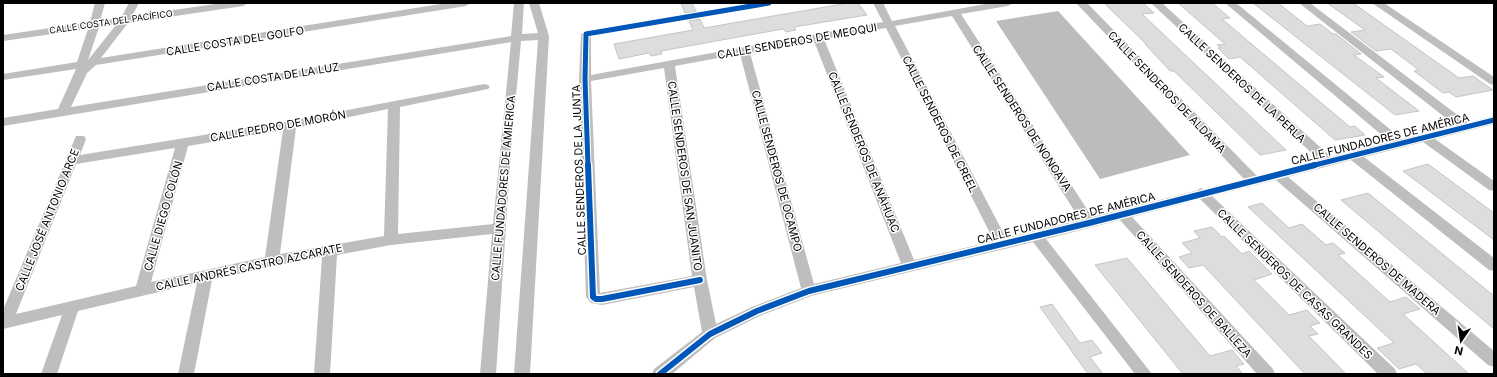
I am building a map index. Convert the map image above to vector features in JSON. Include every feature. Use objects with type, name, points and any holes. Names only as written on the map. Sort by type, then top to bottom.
[{"type":"street","points":[[85,66],[85,50],[100,3]]},
{"type":"street","points":[[62,113],[85,66],[124,20],[134,3]]},
{"type":"street","name":"CALLE COSTA DEL PACÍFICO","points":[[3,38],[243,3]]},
{"type":"street","name":"CALLE COSTA DEL GOLFO","points":[[3,77],[85,66],[466,3]]},
{"type":"street","name":"CALLE FUNDADORES DE AMIERICA","points":[[492,372],[499,228],[518,3]]},
{"type":"street","points":[[522,374],[544,36],[534,3]]},
{"type":"street","name":"CALLE SENDEROS DE LA JUNTA","points":[[700,280],[602,299],[594,298],[585,79],[586,34],[769,3]]},
{"type":"street","name":"CALLE SENDEROS DE CREEL","points":[[878,3],[1002,244]]},
{"type":"street","name":"CALLE SENDEROS DE MEOQUI","points":[[585,79],[1008,3]]},
{"type":"street","name":"CALLE SENDEROS DE ALDAMA","points":[[1081,3],[1252,180]]},
{"type":"street","name":"CALLE SENDEROS DE LA PERLA","points":[[1156,3],[1329,162]]},
{"type":"street","points":[[1230,3],[1400,144]]},
{"type":"street","points":[[1304,3],[1466,127]]},
{"type":"street","points":[[1378,3],[1494,82]]},
{"type":"street","name":"CALLE SENDEROS DE NONOAVA","points":[[955,12],[1089,223]]},
{"type":"street","name":"CALLE COSTA DE LA LUZ","points":[[3,122],[516,38],[544,36]]},
{"type":"street","name":"CALLE SENDEROS DE ANÁHUAC","points":[[818,38],[909,266]]},
{"type":"street","name":"CALLE SENDEROS DE OCAMPO","points":[[744,51],[810,290]]},
{"type":"street","name":"CALLE SENDEROS DE SAN JUANITO","points":[[669,65],[700,280],[710,334]]},
{"type":"street","name":"CALLE PEDRO DE MORÓN","points":[[72,161],[183,144],[290,125],[484,87]]},
{"type":"street","points":[[390,240],[394,105]]},
{"type":"street","name":"CALLE FUNDADORES DE AMÉRICA","points":[[660,374],[710,334],[770,305],[810,290],[1089,223],[1252,180],[1278,175],[1466,127],[1492,122]]},
{"type":"street","points":[[272,261],[290,125]]},
{"type":"street","points":[[1426,138],[1494,187]]},
{"type":"street","name":"CALLE JOSÉ ANTONIO ARCE","points":[[4,323],[80,139]]},
{"type":"street","name":"CALLE DIEGO COLÓN","points":[[142,289],[183,144]]},
{"type":"street","points":[[1354,156],[1494,266]]},
{"type":"street","name":"CALLE SENDEROS DE MADERA","points":[[1278,175],[1494,360]]},
{"type":"street","name":"CALLE SENDEROS DE CASAS GRANDES","points":[[1202,193],[1389,374]]},
{"type":"street","name":"CALLE SENDEROS DE BALLEZA","points":[[1122,214],[1267,374]]},
{"type":"street","name":"CALLE ANDRÉS CASTRO AZCARATE","points":[[4,323],[142,289],[272,261],[390,240],[499,228]]},
{"type":"street","points":[[1036,236],[1144,374]]},
{"type":"street","points":[[322,374],[330,250]]},
{"type":"street","points":[[186,374],[206,275]]},
{"type":"street","points":[[49,374],[72,306]]},
{"type":"shaded area","points":[[1058,11],[1190,155],[1100,179],[996,21]]},
{"type":"building","points":[[681,3],[692,3],[696,11],[685,13]]},
{"type":"building","points":[[848,3],[858,3],[867,15],[794,27],[796,30],[786,32],[783,29],[661,51],[662,54],[651,56],[649,53],[619,59],[614,44],[693,30],[689,21],[700,19],[704,28]]},
{"type":"building","points":[[1104,3],[1143,3],[1154,13],[1142,14],[1286,150],[1260,155],[1174,71],[1170,71],[1146,44]]},
{"type":"building","points":[[1178,3],[1212,3],[1230,18],[1222,19],[1350,127],[1355,126],[1365,135],[1335,140],[1240,57],[1229,59],[1217,45],[1225,44]]},
{"type":"building","points":[[1253,3],[1278,3],[1307,26],[1320,24],[1333,34],[1336,34],[1361,54],[1354,55],[1384,77],[1376,78],[1419,111],[1395,115]]},
{"type":"building","points":[[1327,3],[1353,3],[1459,78],[1473,76],[1493,90],[1456,97],[1449,92],[1443,93],[1414,71],[1419,70],[1391,49],[1376,51],[1351,32],[1365,30]]},
{"type":"building","points":[[1428,164],[1494,213],[1494,240],[1403,171]]},
{"type":"building","points":[[1368,193],[1494,296],[1494,329],[1341,200]]},
{"type":"building","points":[[1262,203],[1289,228],[1302,224],[1326,245],[1333,243],[1345,253],[1338,255],[1390,302],[1406,297],[1420,309],[1403,314],[1469,374],[1427,374],[1416,364],[1399,369],[1377,348],[1394,343],[1248,207]]},
{"type":"building","points":[[1212,227],[1222,237],[1224,236],[1242,254],[1249,251],[1272,274],[1254,280],[1289,315],[1307,310],[1320,323],[1310,326],[1318,334],[1309,336],[1346,374],[1305,374],[1203,265],[1189,268],[1179,257],[1192,253],[1182,243],[1200,238],[1194,231]]},
{"type":"building","points":[[1127,258],[1210,356],[1232,350],[1244,364],[1236,366],[1243,374],[1183,374],[1095,265]]},
{"type":"building","points":[[1052,304],[1080,343],[1092,340],[1102,353],[1090,357],[1103,374],[1088,374],[1040,307]]},
{"type":"cycle path","points":[[700,280],[602,299],[596,299],[593,297],[585,79],[586,34],[769,3]]},
{"type":"cycle path","points":[[660,374],[710,334],[757,311],[809,291],[1089,223],[1494,120]]}]
